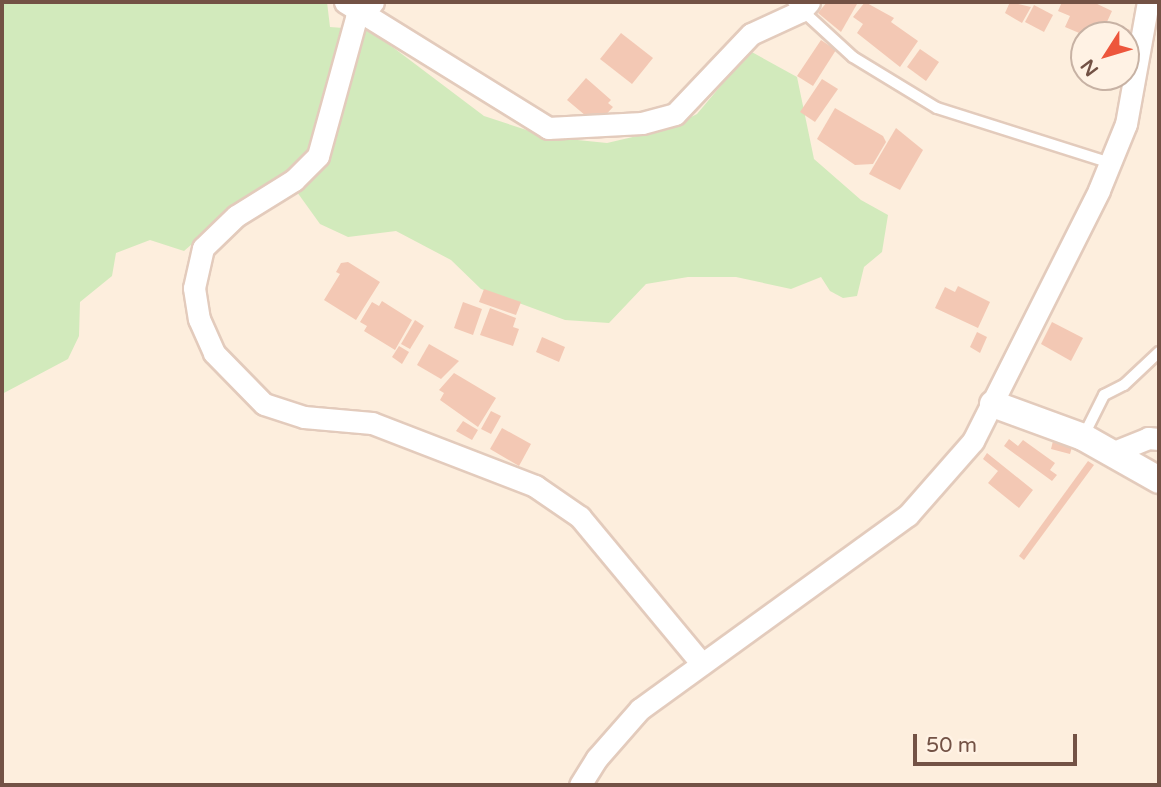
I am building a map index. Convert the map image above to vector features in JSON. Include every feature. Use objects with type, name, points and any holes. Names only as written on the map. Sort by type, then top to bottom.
[{"type":"street","points":[[345,2],[369,8],[548,128],[642,123],[676,114],[751,34],[801,5]]},
{"type":"street","points":[[580,785],[624,724],[701,663],[924,502],[973,441],[1110,163],[1131,104],[1148,2]]},
{"type":"street","points":[[369,8],[356,18],[318,156],[294,180],[236,216],[203,248],[194,288],[199,319],[214,353],[264,404],[304,417],[372,423],[535,486],[580,517],[701,663]]},
{"type":"street","points":[[993,404],[1083,437],[1114,452],[1159,480]]},
{"type":"street","points":[[1114,452],[1148,438],[1159,439]]},
{"type":"lane","points":[[801,5],[853,57],[928,103],[973,122],[1110,163]]},
{"type":"lane","points":[[1083,437],[1104,395],[1125,385],[1159,352]]},
{"type":"green space","points":[[2,2],[327,2],[330,27],[370,30],[484,116],[548,137],[607,143],[667,129],[697,114],[750,51],[797,77],[814,159],[861,200],[888,215],[882,252],[864,267],[857,296],[843,298],[830,291],[821,277],[791,289],[736,277],[688,277],[646,284],[609,323],[565,320],[481,289],[451,260],[396,231],[348,237],[320,224],[297,192],[276,207],[239,203],[184,251],[150,240],[116,253],[112,276],[80,302],[79,336],[68,359],[2,394]]},
{"type":"building","points":[[827,2],[857,4],[841,32],[818,13]]},
{"type":"building","points":[[865,2],[894,18],[891,22],[918,41],[900,67],[857,33],[863,24],[853,17]]},
{"type":"building","points":[[1010,2],[1031,7],[1022,23],[1005,13]]},
{"type":"building","points":[[1062,2],[1093,2],[1112,11],[1107,21],[1070,21],[1070,29],[1065,27],[1070,16],[1058,11]]},
{"type":"building","points":[[1034,5],[1053,15],[1044,32],[1025,22]]},
{"type":"building","points":[[621,33],[653,58],[632,84],[600,59]]},
{"type":"building","points":[[821,40],[836,50],[813,86],[797,76]]},
{"type":"building","points":[[920,49],[939,62],[926,81],[907,67]]},
{"type":"building","points":[[586,78],[611,100],[608,103],[613,107],[601,120],[592,121],[567,100]]},
{"type":"building","points":[[822,79],[838,89],[815,122],[800,112]]},
{"type":"building","points":[[835,108],[883,136],[886,142],[873,164],[855,165],[817,139]]},
{"type":"building","points":[[896,128],[923,150],[900,190],[869,174]]},
{"type":"building","points":[[348,262],[380,282],[356,320],[324,300],[340,274],[336,272],[341,263]]},
{"type":"building","points":[[958,286],[990,302],[978,328],[935,308],[945,287],[955,292]]},
{"type":"building","points":[[484,289],[521,302],[516,315],[479,302]]},
{"type":"building","points":[[382,301],[412,320],[395,350],[364,331],[367,326],[360,322],[372,302],[379,306]]},
{"type":"building","points":[[463,302],[482,309],[473,335],[454,328]]},
{"type":"building","points":[[490,308],[516,318],[513,327],[519,329],[513,346],[480,335]]},
{"type":"building","points":[[415,320],[424,326],[410,349],[401,344]]},
{"type":"building","points":[[1052,322],[1083,338],[1071,361],[1041,344]]},
{"type":"building","points":[[977,332],[987,337],[980,353],[970,347]]},
{"type":"building","points":[[542,337],[565,347],[559,362],[536,352]]},
{"type":"building","points":[[429,344],[459,361],[441,379],[417,365]]},
{"type":"building","points":[[399,346],[409,352],[402,364],[392,357]]},
{"type":"building","points":[[454,373],[496,398],[478,427],[440,400],[444,393],[439,390]]},
{"type":"building","points":[[491,411],[501,416],[491,434],[481,429]]},
{"type":"building","points":[[463,421],[478,430],[472,440],[456,431]]},
{"type":"building","points":[[502,428],[531,444],[519,466],[490,449]]},
{"type":"building","points":[[1009,439],[1018,446],[1023,440],[1055,463],[1050,470],[1057,475],[1052,481],[1004,446]]},
{"type":"building","points":[[1053,441],[1072,447],[1070,454],[1051,449]]},
{"type":"building","points":[[987,453],[1033,490],[1019,508],[988,483],[998,471],[983,459]]},
{"type":"building","points":[[1088,461],[1094,465],[1024,560],[1019,556]]}]
